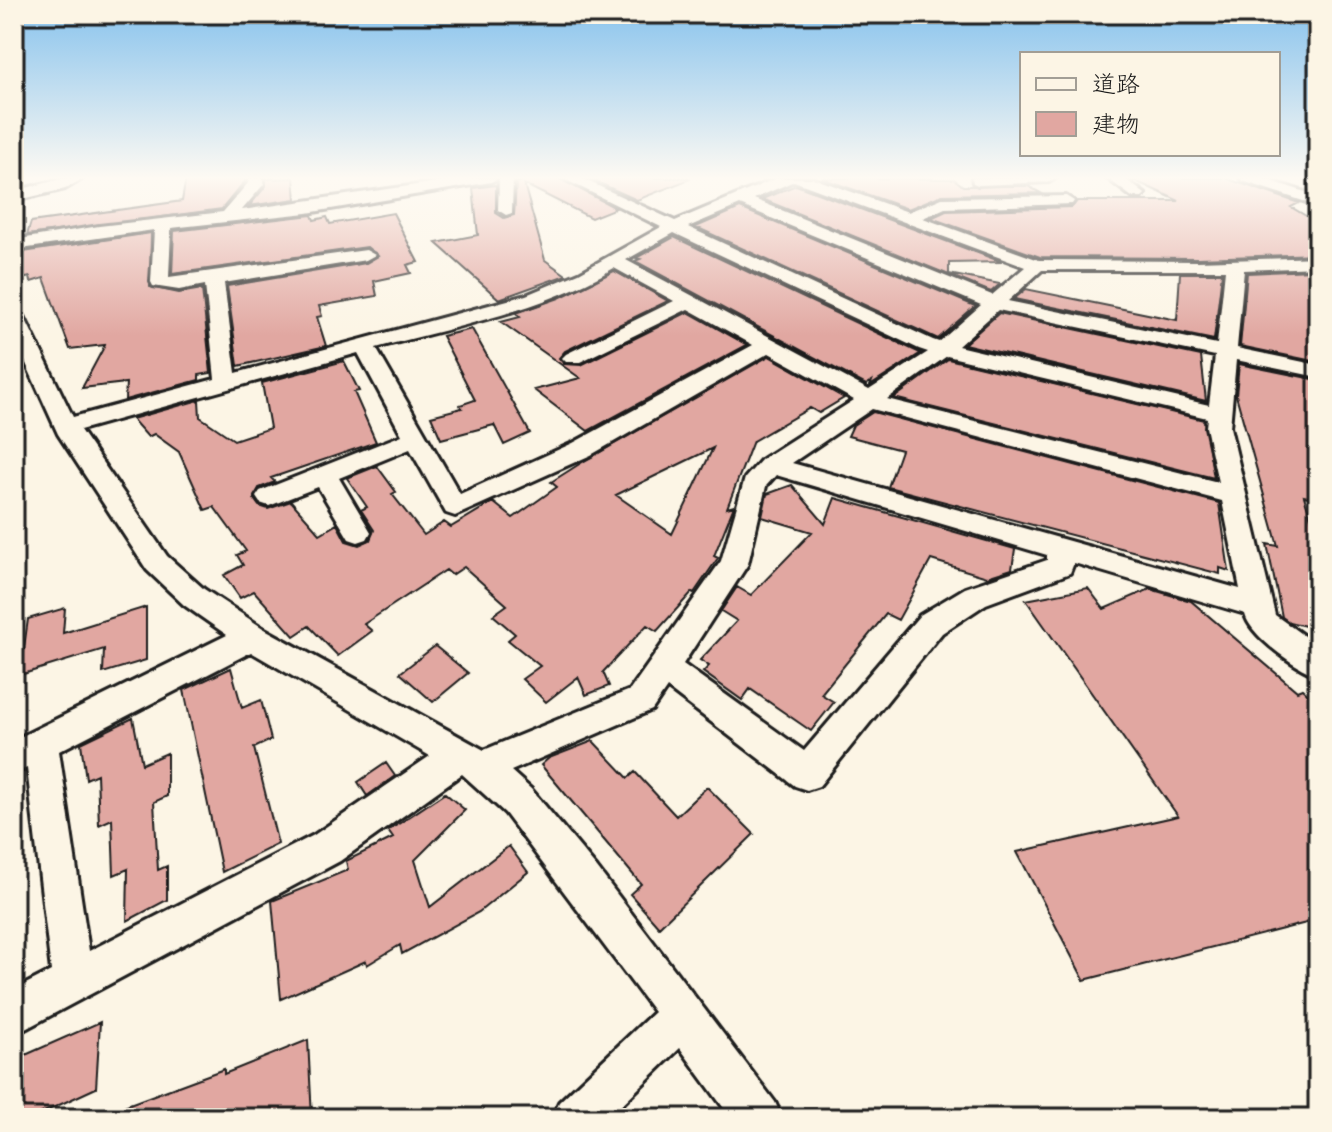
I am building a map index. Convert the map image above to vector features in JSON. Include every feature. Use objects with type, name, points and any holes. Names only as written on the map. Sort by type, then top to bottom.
[{"type":"street","points":[[14,245],[115,231]]},
{"type":"street","points":[[163,231],[160,282],[179,284],[366,255]]},
{"type":"street","points":[[66,426],[533,299],[585,277],[666,231]]},
{"type":"street","points":[[685,231],[942,351],[1219,414]]},
{"type":"street","points":[[818,231],[996,304],[1318,371]]},
{"type":"street","points":[[945,231],[1037,265],[1235,266],[1318,262]]},
{"type":"street","points":[[966,231],[973,241]]},
{"type":"street","points":[[613,260],[870,400],[893,409],[1233,495]]},
{"type":"street","points":[[14,1013],[327,848],[471,761],[641,700],[734,564],[754,484],[771,465],[942,351],[1037,265]]},
{"type":"street","points":[[1235,266],[1218,427],[1262,622],[1318,663]]},
{"type":"street","points":[[214,279],[226,383]]},
{"type":"street","points":[[573,358],[688,301]]},
{"type":"street","points":[[14,316],[66,426],[157,563],[194,597],[252,637],[471,761],[527,812],[759,1118]]},
{"type":"street","points":[[364,346],[455,507],[582,449],[768,345]]},
{"type":"street","points":[[269,497],[416,438]]},
{"type":"street","points":[[771,465],[1258,606]]},
{"type":"street","points":[[324,475],[358,532]]},
{"type":"street","points":[[663,667],[807,774],[931,624],[945,612],[967,601],[1060,566],[1062,549]]},
{"type":"street","points":[[73,982],[28,750],[252,637]]},
{"type":"street","points":[[575,1118],[682,1015]]},
{"type":"building","points":[[28,231],[58,231],[27,235]]},
{"type":"building","points":[[174,231],[402,231],[418,262],[407,265],[411,273],[374,281],[377,296],[319,306],[322,316],[317,317],[326,346],[238,366],[227,286],[366,263],[378,256],[367,247],[172,274]]},
{"type":"building","points":[[478,231],[537,231],[545,260],[566,275],[499,299],[436,243],[478,235]]},
{"type":"building","points":[[704,231],[795,231],[975,306],[938,339]]},
{"type":"building","points":[[840,231],[919,231],[1002,262],[949,263],[949,274],[1000,284],[991,292]]},
{"type":"building","points":[[967,231],[1318,231],[1318,254],[1198,258],[1040,257]]},
{"type":"building","points":[[151,233],[150,287],[179,293],[202,289],[211,373],[199,375],[199,380],[125,400],[126,383],[82,388],[105,345],[70,349],[44,278],[31,282],[30,277],[22,279],[20,263],[23,252]]},
{"type":"building","points":[[674,237],[921,353],[870,386],[872,381],[866,385],[635,261]]},
{"type":"building","points":[[1312,270],[1318,274],[1318,362],[1240,346],[1247,273]]},
{"type":"building","points":[[614,271],[668,301],[565,351],[559,358],[564,364],[581,365],[688,312],[747,345],[588,431],[534,390],[580,378],[501,322],[520,317],[516,313],[559,298]]},
{"type":"building","points":[[1180,273],[1222,273],[1214,340],[1014,299],[1026,289],[1177,320]]},
{"type":"building","points":[[999,313],[1201,356],[1206,401],[964,344]]},
{"type":"building","points":[[472,329],[530,433],[504,445],[494,425],[441,439],[431,416],[462,408],[460,405],[475,400],[442,336]]},
{"type":"building","points":[[769,356],[844,398],[819,413],[810,408],[753,441],[727,508],[734,506],[714,556],[718,558],[694,593],[657,631],[647,625],[603,672],[609,686],[586,695],[578,677],[546,702],[522,679],[540,666],[508,640],[515,634],[493,615],[507,605],[464,567],[452,575],[446,570],[364,624],[372,631],[338,656],[309,626],[294,636],[254,591],[240,598],[224,575],[243,565],[237,555],[246,551],[214,507],[205,510],[179,452],[154,434],[148,437],[132,419],[199,400],[200,417],[234,440],[270,428],[262,383],[344,361],[359,391],[354,392],[376,442],[271,478],[275,482],[259,488],[254,499],[259,506],[268,509],[291,501],[320,534],[337,524],[346,541],[359,545],[370,540],[374,530],[361,510],[367,507],[347,478],[377,466],[396,492],[392,494],[424,535],[444,522],[451,527],[493,502],[513,518],[557,487],[551,482]],"holes":[[[713,448],[672,534],[616,495]]]},
{"type":"building","points":[[948,359],[1204,420],[1214,478],[894,398]]},
{"type":"building","points":[[1239,364],[1318,380],[1318,499],[1304,496],[1318,540],[1318,629],[1289,622],[1282,617],[1267,544],[1278,546],[1236,395]]},
{"type":"building","points":[[873,412],[1219,503],[1229,571],[1220,568],[1220,574],[888,487],[901,450],[848,436],[853,425]]},
{"type":"building","points":[[792,485],[825,524],[835,498],[1015,549],[1012,569],[987,577],[931,560],[898,620],[886,614],[821,694],[834,702],[811,731],[750,689],[742,700],[703,672],[709,666],[700,660],[737,621],[721,611],[737,587],[751,595],[812,532],[762,517],[767,494]]},
{"type":"building","points":[[1088,588],[1104,609],[1150,589],[1191,601],[1297,691],[1302,689],[1318,704],[1318,920],[1084,980],[1017,852],[1178,816],[1026,600]]},
{"type":"building","points":[[146,607],[146,660],[103,673],[104,649],[20,675],[28,619],[65,608],[63,633]]},
{"type":"building","points":[[435,646],[468,673],[433,702],[400,673]]},
{"type":"building","points":[[231,668],[242,708],[261,700],[271,740],[254,748],[278,844],[222,872],[184,690]]},
{"type":"building","points":[[133,718],[142,764],[167,753],[167,796],[154,802],[158,870],[167,866],[167,900],[127,921],[128,869],[114,875],[112,819],[99,825],[97,774],[86,779],[81,743]]},
{"type":"building","points":[[593,741],[628,778],[635,772],[676,816],[707,787],[754,834],[659,927],[630,894],[641,884],[541,765],[549,758]]},
{"type":"building","points":[[386,763],[395,776],[367,796],[358,782]]},
{"type":"building","points":[[445,793],[465,810],[415,860],[430,907],[509,846],[528,872],[479,912],[402,954],[400,945],[367,965],[366,961],[281,999],[272,901],[348,870],[346,861],[393,838],[388,831]]},
{"type":"building","points":[[100,1022],[96,1088],[31,1118],[14,1118],[14,1060]]},
{"type":"building","points":[[308,1040],[312,1118],[100,1118],[100,1115],[224,1069],[224,1074]]}]
